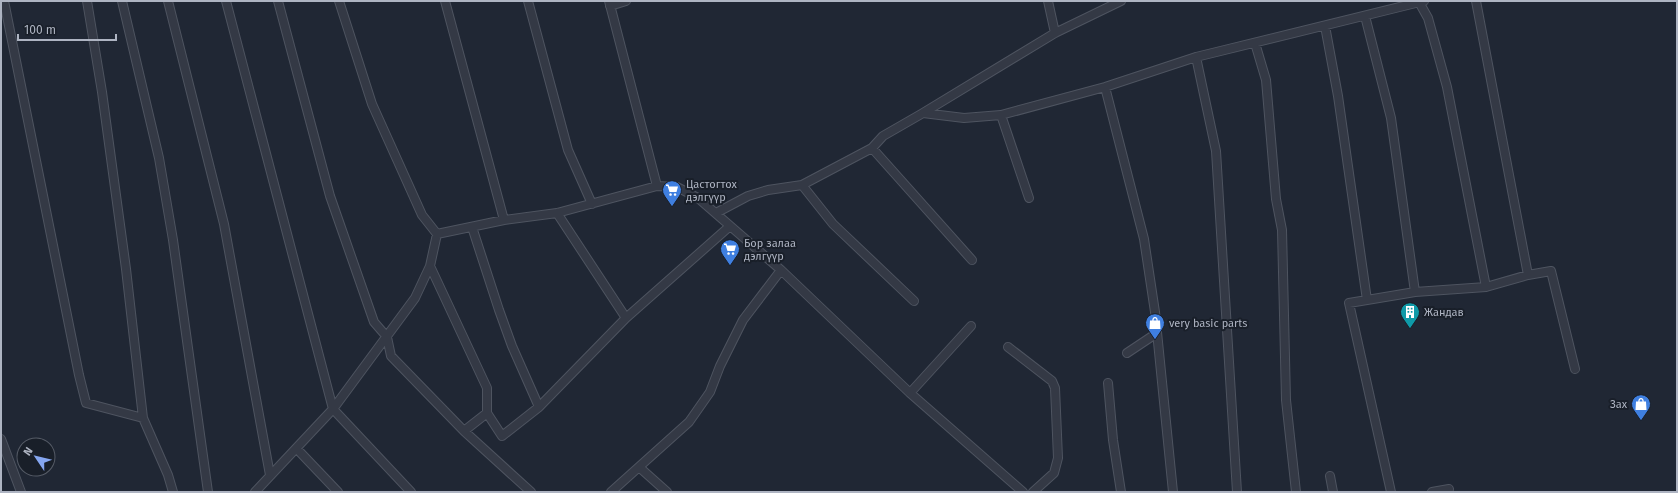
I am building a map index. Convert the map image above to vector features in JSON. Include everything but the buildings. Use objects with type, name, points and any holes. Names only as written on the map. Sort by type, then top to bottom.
[{"type":"street","points":[[4,1],[77,367],[86,403],[143,418]]},
{"type":"street","points":[[87,1],[102,92],[126,269],[143,418],[168,476],[173,492]]},
{"type":"street","points":[[122,1],[159,158],[173,240],[208,492]]},
{"type":"street","points":[[168,1],[224,224],[270,475]]},
{"type":"street","points":[[226,1],[333,409],[411,492]]},
{"type":"street","points":[[278,1],[330,196],[374,322],[386,337],[391,356],[464,431],[531,492]]},
{"type":"street","points":[[339,1],[372,104],[422,215],[437,234]]},
{"type":"street","points":[[445,1],[504,220]]},
{"type":"street","points":[[528,1],[568,150],[592,204]]},
{"type":"street","points":[[626,1],[609,4],[657,186]]},
{"type":"street","points":[[1048,1],[1055,33]]},
{"type":"street","points":[[716,213],[748,196],[768,190],[802,185],[872,148],[883,136],[1055,33],[1121,1]]},
{"type":"street","points":[[1476,1],[1528,275]]},
{"type":"street","points":[[923,113],[964,118],[1001,115],[1105,87],[1196,57],[1421,2],[1428,18],[1447,87],[1486,287]]},
{"type":"street","points":[[1366,16],[1391,118],[1415,292]]},
{"type":"street","points":[[1325,26],[1338,96],[1367,300]]},
{"type":"street","points":[[1255,43],[1266,80],[1276,199],[1282,230],[1286,400],[1296,492]]},
{"type":"street","points":[[1196,57],[1216,152],[1237,492]]},
{"type":"street","points":[[1105,87],[1144,239],[1157,333],[1172,492]]},
{"type":"street","points":[[1001,115],[1029,198]]},
{"type":"street","points":[[872,148],[972,260]]},
{"type":"street","points":[[802,185],[833,224],[914,301]]},
{"type":"street","points":[[437,234],[504,220],[556,213],[657,186],[677,187],[687,191],[716,213],[781,270],[910,393],[1023,492]]},
{"type":"street","points":[[556,213],[626,318]]},
{"type":"street","points":[[430,266],[488,388],[487,413],[502,436],[539,407],[626,318],[730,226]]},
{"type":"street","points":[[472,227],[512,346],[539,407]]},
{"type":"street","points":[[255,492],[333,409],[415,298],[430,266],[437,234]]},
{"type":"street","points":[[611,492],[689,422],[710,392],[720,366],[743,320],[781,270]]},
{"type":"street","points":[[1391,492],[1348,303],[1415,292],[1486,287],[1528,275],[1551,271],[1575,369]]},
{"type":"street","points":[[910,393],[971,326]]},
{"type":"street","points":[[1127,353],[1157,333]]},
{"type":"street","points":[[1008,347],[1052,381],[1055,388],[1058,458],[1054,473],[1033,492]]},
{"type":"street","points":[[1108,383],[1121,492]]},
{"type":"street","points":[[464,431],[487,413]]},
{"type":"street","points":[[1,439],[21,492]]},
{"type":"street","points":[[297,448],[338,492]]},
{"type":"street","points":[[639,467],[667,492]]},
{"type":"street","points":[[1330,476],[1334,492]]},
{"type":"street","points":[[1432,492],[1449,489]]},
{"type":"place","name":"Цастогтох дэлгүүр","points":[[672,207]]},
{"type":"place","name":"Бор залаа дэлгүүр","points":[[730,266]]},
{"type":"place","name":"Жандав","points":[[1410,329]]},
{"type":"place","name":"very basic parts","points":[[1155,340]]},
{"type":"place","name":"Зах","points":[[1641,421]]}]
